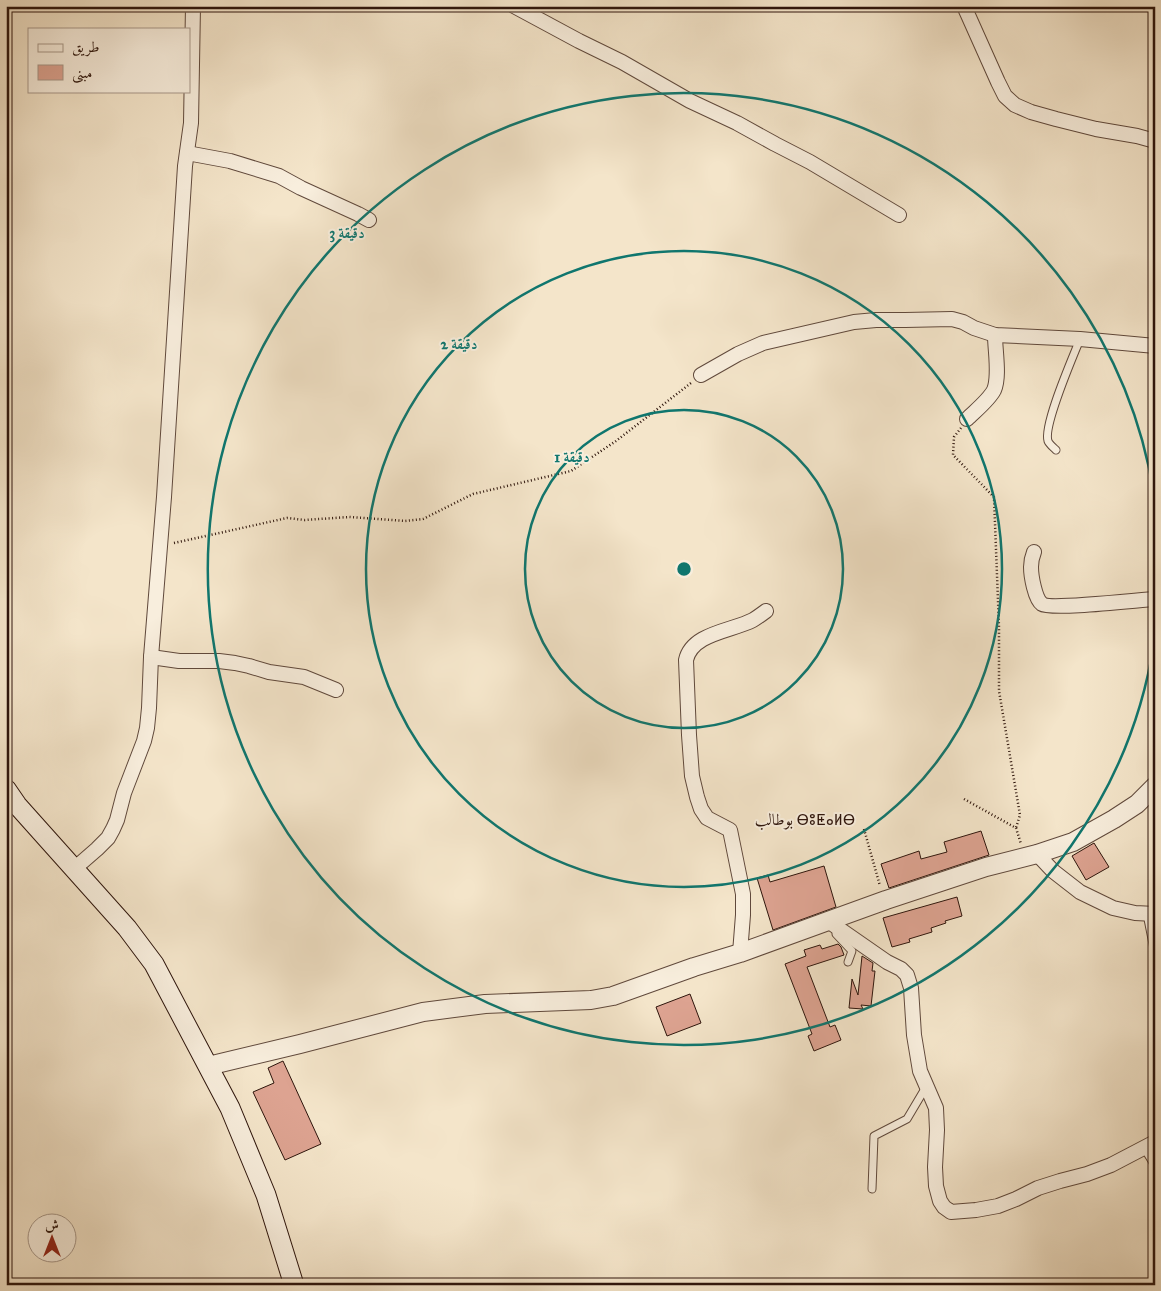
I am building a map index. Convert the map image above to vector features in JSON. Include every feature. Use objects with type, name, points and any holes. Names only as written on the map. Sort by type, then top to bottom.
[{"type":"main road","points":[[6,789],[17,805],[127,928],[154,964],[230,1108],[266,1195],[294,1285]]},
{"type":"street","points":[[74,869],[108,838],[117,820],[147,728],[187,153],[191,122],[193,6]]},
{"type":"street","points":[[514,6],[579,42],[622,62],[690,101],[737,123],[810,162],[898,215]]},
{"type":"street","points":[[964,6],[1005,96],[1015,105],[1056,119],[1096,129],[1137,136],[1155,142]]},
{"type":"street","points":[[187,153],[230,161],[279,176],[369,220]]},
{"type":"street","points":[[701,375],[738,354],[763,343],[854,322],[876,320],[952,319],[994,335],[1155,346]]},
{"type":"street","points":[[967,419],[994,390],[996,377],[994,335]]},
{"type":"street","points":[[1034,552],[1031,569],[1035,590],[1040,603],[1045,606],[1069,606],[1155,599]]},
{"type":"street","points":[[740,952],[743,894],[730,830],[707,818],[701,809],[692,776],[685,675],[686,660],[690,649],[703,639],[752,620],[766,611]]},
{"type":"street","points":[[151,657],[179,661],[235,663],[269,672],[304,677],[336,690]]},
{"type":"street","points":[[208,1066],[423,1012],[485,1004],[591,1000],[612,996],[694,967],[832,924],[884,900],[986,867],[1073,842],[1137,804],[1155,786]]},
{"type":"street","points":[[1031,855],[1080,892],[1112,908],[1151,914]]},
{"type":"street","points":[[832,924],[887,962],[901,969],[907,975],[918,1062],[926,1087],[936,1108],[936,1186],[940,1201],[951,1212],[998,1206],[1060,1180],[1087,1174],[1111,1165],[1149,1145]]},
{"type":"lane","points":[[1056,450],[1048,442],[1049,424],[1057,396],[1080,340]]},
{"type":"lane","points":[[1151,914],[1155,954]]},
{"type":"lane","points":[[832,924],[836,934],[852,951],[848,962]]},
{"type":"lane","points":[[872,1189],[874,1136],[907,1119],[926,1087]]},
{"type":"lane","points":[[1149,1145],[1155,1166]]},
{"type":"path","points":[[160,546],[288,518],[305,520],[350,517],[423,519],[473,494],[571,470],[616,441],[701,375]]},
{"type":"path","points":[[967,419],[954,437],[953,455],[994,497],[999,626],[999,691],[1020,815],[1016,828]]},
{"type":"path","points":[[964,798],[1016,828],[1031,855]]},
{"type":"path","points":[[864,829],[884,900]]},
{"type":"building","points":[[981,831],[989,855],[889,888],[881,864],[919,851],[921,859],[947,852],[944,842]]},
{"type":"building","points":[[1094,843],[1109,867],[1086,880],[1072,856]]},
{"type":"building","points":[[824,866],[836,907],[773,930],[757,878],[768,875],[770,882]]},
{"type":"building","points":[[957,897],[962,916],[931,928],[932,932],[909,939],[910,942],[892,947],[883,918]]},
{"type":"building","points":[[838,944],[844,955],[807,967],[830,1027],[835,1025],[841,1040],[814,1051],[808,1036],[812,1034],[785,964],[806,956],[804,950],[820,945],[822,949]]},
{"type":"building","points":[[862,956],[873,963],[872,971],[875,971],[871,1006],[861,1005],[863,1009],[849,1008],[852,979],[858,995]]},
{"type":"building","points":[[690,994],[701,1023],[667,1036],[656,1007]]},
{"type":"building","points":[[283,1061],[321,1144],[285,1160],[253,1092],[274,1083],[268,1068]]},
{"type":"district","name":"بوطالب ⴱⵓⵟⴰⵍⴱ","points":[[805,819]]}]
